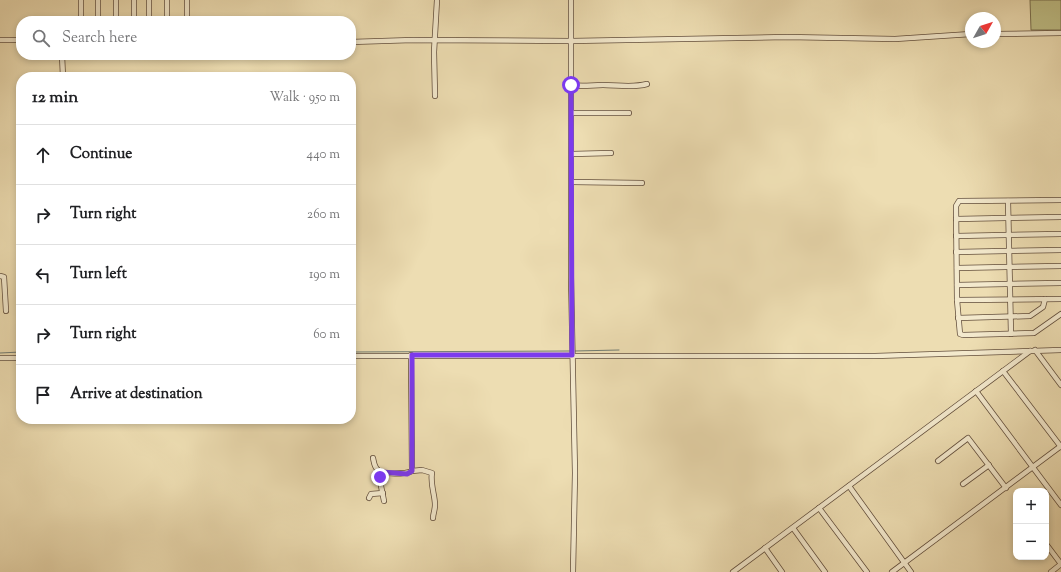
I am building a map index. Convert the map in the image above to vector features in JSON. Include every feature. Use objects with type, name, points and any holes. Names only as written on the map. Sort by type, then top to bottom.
[{"type":"street","points":[[80,0],[81,16]]},
{"type":"street","points":[[98,0],[98,16]]},
{"type":"street","points":[[116,0],[116,16]]},
{"type":"street","points":[[134,0],[134,16]]},
{"type":"street","points":[[149,0],[149,16]]},
{"type":"street","points":[[167,0],[167,16]]},
{"type":"street","points":[[187,0],[187,16]]},
{"type":"street","points":[[435,96],[434,52],[437,0]]},
{"type":"street","points":[[570,0],[572,113],[572,355],[575,473],[573,572]]},
{"type":"street","points":[[1001,34],[1061,33]]},
{"type":"street","points":[[356,42],[571,41],[821,37],[895,39],[965,34]]},
{"type":"street","points":[[0,40],[16,40]]},
{"type":"street","points":[[62,60],[63,72]]},
{"type":"street","points":[[571,85],[586,87],[601,85],[639,86],[647,84]]},
{"type":"street","points":[[572,113],[629,113]]},
{"type":"street","points":[[572,154],[610,154]]},
{"type":"street","points":[[572,182],[642,183]]},
{"type":"street","points":[[1061,200],[958,202],[956,206],[958,330],[961,335],[1038,332],[1061,314]]},
{"type":"street","points":[[1008,201],[1011,334]]},
{"type":"street","points":[[956,219],[1061,217]]},
{"type":"street","points":[[956,236],[1061,234]]},
{"type":"street","points":[[956,252],[1061,250]]},
{"type":"street","points":[[957,268],[1061,266]]},
{"type":"street","points":[[0,276],[4,277],[6,311]]},
{"type":"street","points":[[957,285],[1061,283]]},
{"type":"street","points":[[957,300],[1061,299]]},
{"type":"street","points":[[958,318],[1033,315],[1044,306],[1045,300]]},
{"type":"street","points":[[735,571],[1033,350]]},
{"type":"street","points":[[1033,350],[1061,385]]},
{"type":"street","points":[[356,356],[875,356],[1061,350]]},
{"type":"street","points":[[412,355],[412,471]]},
{"type":"street","points":[[0,358],[16,358]]},
{"type":"street","points":[[892,572],[1061,446],[1003,371]]},
{"type":"street","points":[[976,391],[1061,505]]},
{"type":"street","points":[[938,461],[968,438],[1006,488]]},
{"type":"street","points":[[373,458],[376,467],[382,472],[407,474],[412,471],[422,470],[432,473],[432,493],[435,505],[432,512],[433,518]]},
{"type":"street","points":[[963,484],[989,465]]},
{"type":"street","points":[[382,472],[380,477],[384,501]]},
{"type":"street","points":[[849,486],[911,572]]},
{"type":"street","points":[[369,498],[371,494],[383,493]]},
{"type":"street","points":[[819,508],[867,572]]},
{"type":"street","points":[[793,528],[824,572]]},
{"type":"street","points":[[765,548],[782,572]]},
{"type":"street","points":[[1049,548],[1061,564],[1051,572]]},
{"type":"green space","points":[[1030,0],[1061,0],[1061,30],[1031,30]]},
{"type":"waterway","points":[[575,351],[619,350]]},
{"type":"waterway","points":[[356,352],[570,351]]},
{"type":"waterway","points":[[0,353],[16,352]]},
{"type":"route","points":[[380,477],[382,472],[407,474],[412,471],[412,355],[572,355],[571,85]]}]
